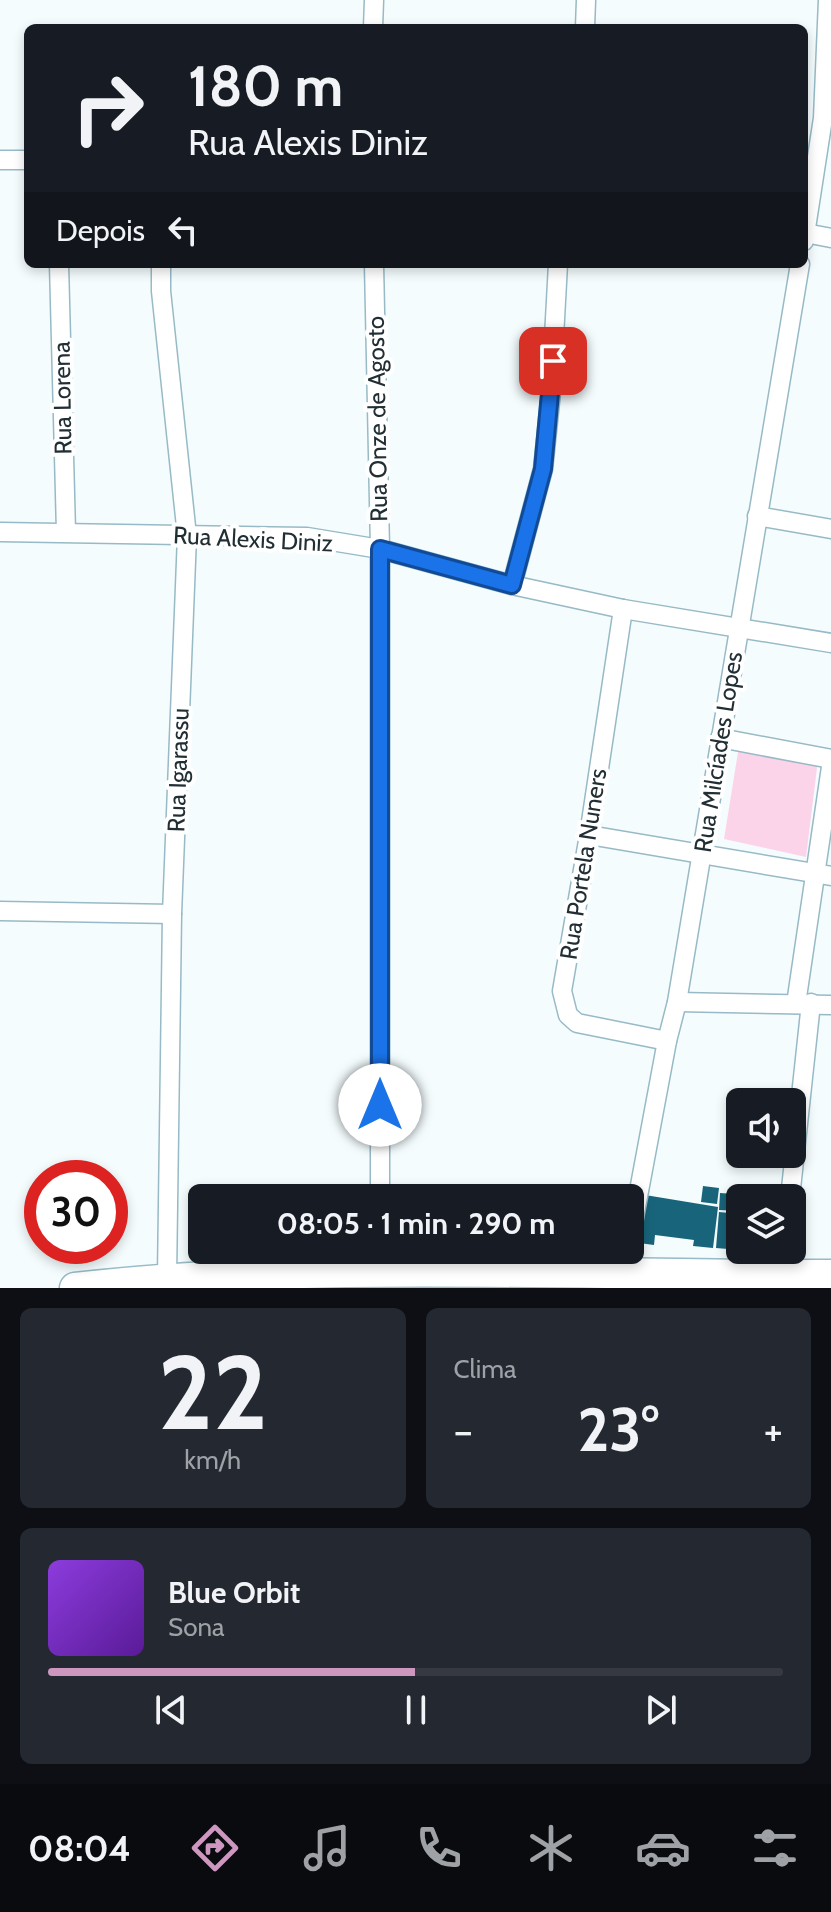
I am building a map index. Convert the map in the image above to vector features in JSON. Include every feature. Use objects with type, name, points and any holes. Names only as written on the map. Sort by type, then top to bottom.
[{"type":"main road","points":[[644,1262],[726,1263]]},
{"type":"main road","points":[[75,1288],[342,1264]]},
{"type":"main road","points":[[408,1264],[564,1281],[619,1264]]},
{"type":"main road","points":[[787,1264],[831,1275]]},
{"type":"street","points":[[373,24],[374,0]]},
{"type":"street","points":[[585,24],[586,0]]},
{"type":"street","points":[[808,221],[827,119],[828,0]]},
{"type":"street","points":[[0,160],[24,160]]},
{"type":"street","points":[[808,237],[831,238]]},
{"type":"street","name":"Rua Lorena","points":[[59,268],[66,532]]},
{"type":"street","name":"Rua Igarassu","points":[[161,268],[187,536],[172,914],[167,1278]]},
{"type":"street","name":"Rua Onze de Agosto","points":[[374,268],[380,549],[380,1184]]},
{"type":"street","points":[[512,585],[543,469],[558,268]]},
{"type":"street","name":"Rua Milcíades Lopes","points":[[640,1184],[677,1002],[799,268]]},
{"type":"street","points":[[757,516],[831,529]]},
{"type":"street","name":"Rua Alexis Diniz","points":[[0,532],[307,537],[380,549],[512,585],[623,609],[831,643]]},
{"type":"street","name":"Rua Portela Nuners","points":[[623,609],[562,991],[563,1004],[568,1015],[577,1023],[667,1041]]},
{"type":"street","points":[[720,738],[831,759]]},
{"type":"street","points":[[791,1184],[804,1004],[822,874],[831,767]]},
{"type":"street","points":[[589,835],[822,874]]},
{"type":"street","points":[[0,911],[172,914]]},
{"type":"street","points":[[677,1002],[831,1005]]},
{"type":"shaded area","points":[[739,746],[818,760],[806,857],[724,839]]},
{"type":"building","points":[[703,1186],[719,1188],[717,1204],[701,1202]]},
{"type":"building","points":[[720,1193],[726,1193],[726,1210],[719,1210]]},
{"type":"building","points":[[645,1195],[718,1207],[713,1248],[693,1246],[694,1240],[655,1235],[654,1245],[644,1244]]},
{"type":"building","points":[[719,1212],[726,1213],[726,1249],[716,1248]]},
{"type":"route","points":[[380,1105],[380,549],[512,585],[543,469],[553,361]]}]
